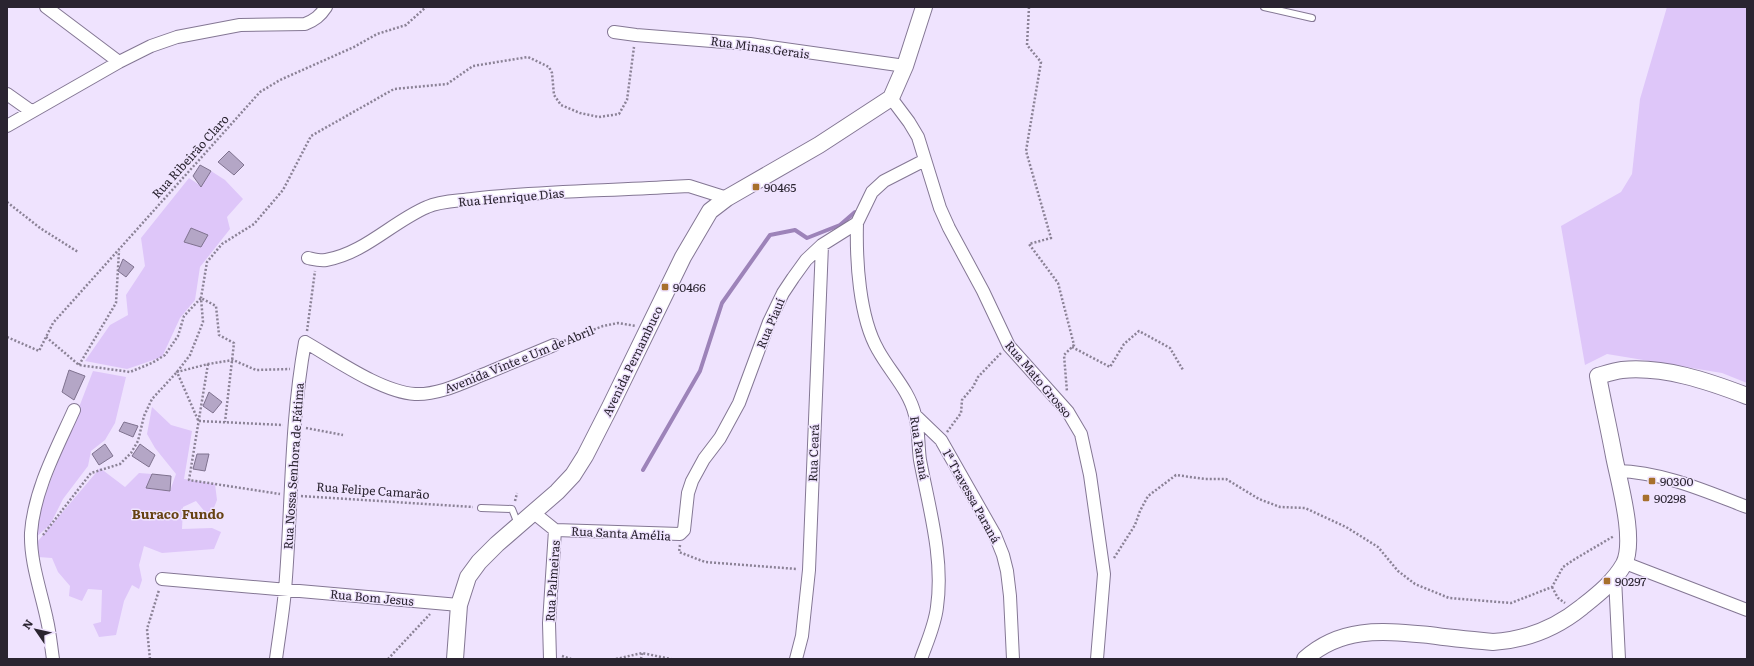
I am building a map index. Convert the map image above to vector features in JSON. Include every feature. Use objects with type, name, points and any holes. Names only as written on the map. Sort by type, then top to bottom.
[{"type":"street","points":[[46,7],[119,62]]},
{"type":"street","points":[[7,126],[119,62],[177,36],[240,25],[305,24],[321,16],[326,7]]},
{"type":"street","points":[[891,98],[905,66],[924,7]]},
{"type":"street","name":"Rua Minas Gerais","points":[[614,32],[750,44],[905,66]]},
{"type":"street","points":[[7,94],[31,111]]},
{"type":"street","name":"Rua Mato Grosso","points":[[891,98],[918,137],[940,208],[949,228],[983,291],[1009,346],[1068,412],[1082,434],[1104,574],[1097,659]]},
{"type":"street","name":"Avenida Pernambuco","points":[[455,659],[459,605],[468,577],[479,562],[534,513],[573,475],[585,456],[697,231],[710,212],[727,198],[819,145],[891,98]]},
{"type":"street","points":[[857,223],[872,192],[884,181],[925,160]]},
{"type":"street","name":"Rua Henrique Dias","points":[[312,259],[324,260],[365,246],[410,215],[430,206],[455,202],[490,197],[676,186],[689,186],[727,198]]},
{"type":"street","name":"Rua Piauí","points":[[680,534],[684,530],[688,494],[692,481],[704,459],[723,432],[739,403],[769,322],[783,293],[806,260],[822,245],[857,223]]},
{"type":"street","name":"Rua Paraná","points":[[857,223],[858,272],[871,336],[878,350],[904,388],[916,415],[920,460],[928,496],[937,554],[939,586],[937,608],[932,629],[921,659]]},
{"type":"street","name":"Rua Ceará","points":[[796,659],[802,636],[809,570],[822,245]]},
{"type":"street","name":"Avenida Vinte e Um de Abril","points":[[306,342],[375,382],[396,390],[414,394],[430,393],[451,388],[554,345]]},
{"type":"street","name":"Rua Nossa Senhora de Fátima","points":[[276,659],[285,590],[289,495],[294,426],[300,368],[306,342]]},
{"type":"street","points":[[1305,659],[1321,647],[1339,638],[1364,632],[1396,631],[1492,642],[1525,638],[1543,631],[1576,611],[1615,578],[1625,563],[1628,546],[1625,509],[1598,376],[1621,370],[1647,370],[1679,374],[1715,384],[1747,396]]},
{"type":"street","points":[[53,659],[47,621],[34,565],[31,534],[33,516],[49,465],[74,410]]},
{"type":"street","name":"1ª Travessa Paraná","points":[[916,415],[941,440],[984,512],[1003,555],[1010,596],[1013,659]]},
{"type":"street","points":[[1617,471],[1634,472],[1669,478],[1747,507]]},
{"type":"street","name":"Rua Palmeiras","points":[[534,513],[555,530],[549,623],[550,659]]},
{"type":"street","name":"Rua Santa Amélia","points":[[555,530],[680,534]]},
{"type":"street","points":[[1625,563],[1747,610]]},
{"type":"street","points":[[1615,578],[1621,658]]},
{"type":"street","points":[[162,579],[285,590]]},
{"type":"street","name":"Rua Bom Jesus","points":[[285,590],[459,605]]},
{"type":"lane","points":[[1264,7],[1312,18]]},
{"type":"lane","points":[[481,508],[512,509],[519,526]]},
{"type":"path","name":"Rua Ribeirão Claro","points":[[7,337],[39,351],[54,323],[260,92],[280,80],[354,47],[377,34],[406,25],[426,7]]},
{"type":"path","points":[[1029,7],[1027,45],[1041,62],[1026,151],[1051,238],[1029,244],[1058,283],[1074,345],[1064,355],[1068,412]]},
{"type":"path","points":[[32,549],[91,473],[120,464],[131,453],[138,442],[144,416],[152,399],[178,372],[190,355],[203,322],[201,298],[207,262],[222,244],[254,224],[282,190],[311,136],[394,89],[446,84],[473,66],[528,57],[549,67],[552,73],[554,95],[561,105],[580,113],[600,117],[619,114],[627,100],[636,35]]},
{"type":"path","points":[[7,202],[40,228],[78,252]]},
{"type":"path","points":[[79,365],[116,303],[119,250]]},
{"type":"path","points":[[306,342],[312,259]]},
{"type":"path","points":[[201,298],[216,306],[219,335],[234,343],[225,422]]},
{"type":"path","points":[[46,336],[79,365],[130,372],[152,364],[165,355],[178,336],[184,316],[201,298]]},
{"type":"path","name":"Avenida Vinte e Um de Abril","points":[[554,345],[602,326],[618,323],[648,328]]},
{"type":"path","points":[[1072,347],[1110,367],[1124,344],[1139,331],[1170,348],[1183,370]]},
{"type":"path","points":[[941,440],[961,413],[962,400],[973,387],[978,377],[1009,346]]},
{"type":"path","points":[[178,372],[208,364],[233,360],[256,370],[300,368]]},
{"type":"path","name":"Rua Felipe Camarão","points":[[208,364],[189,480],[289,495],[481,508]]},
{"type":"path","points":[[178,372],[199,421],[262,424]]},
{"type":"path","points":[[1104,574],[1135,525],[1148,496],[1176,474],[1206,479],[1226,479],[1259,499],[1280,507],[1305,508],[1346,527],[1378,547],[1398,571],[1415,584],[1449,598],[1511,603],[1552,587],[1563,567],[1575,558],[1627,529]]},
{"type":"path","name":"Rua Santa Amélia","points":[[680,534],[679,552],[705,562],[809,570]]},
{"type":"path","points":[[150,659],[147,629],[162,579]]},
{"type":"path","points":[[1552,587],[1558,598],[1576,611]]},
{"type":"path","points":[[388,659],[441,603]]},
{"type":"path","points":[[616,659],[642,653],[671,659]]},
{"type":"path","points":[[641,659],[642,653]]},
{"type":"shaded area","points":[[1667,7],[1747,7],[1747,383],[1722,373],[1607,354],[1585,365],[1561,226],[1621,192],[1632,174],[1640,99]]},
{"type":"shaded area","points":[[211,171],[225,180],[243,199],[227,217],[230,229],[200,267],[195,300],[180,318],[162,357],[127,369],[85,361],[110,325],[128,315],[126,295],[145,266],[141,238],[189,178],[201,186]]},
{"type":"shaded area","points":[[93,371],[126,377],[115,423],[105,440],[91,451],[88,466],[63,499],[50,525],[35,538],[37,516]]},
{"type":"shaded area","points":[[152,407],[171,425],[192,431],[184,479],[215,484],[217,500],[210,518],[196,501],[183,507],[182,529],[212,528],[221,532],[214,549],[162,553],[144,546],[139,565],[142,580],[139,589],[132,585],[124,601],[116,635],[99,637],[93,624],[101,622],[102,590],[88,589],[82,601],[69,596],[70,586],[58,572],[52,558],[38,557],[38,541],[100,468],[125,487],[139,473],[152,474],[146,488],[170,491],[176,474],[155,448],[147,434]]},
{"type":"building","points":[[229,151],[244,165],[234,175],[218,162]]},
{"type":"building","points":[[200,165],[211,171],[201,187],[193,176]]},
{"type":"building","points":[[191,228],[208,235],[201,247],[184,242]]},
{"type":"building","points":[[123,259],[134,267],[126,277],[118,271]]},
{"type":"building","points":[[69,370],[85,376],[74,400],[62,392]]},
{"type":"building","points":[[209,392],[222,402],[213,413],[203,406]]},
{"type":"building","points":[[124,422],[138,426],[133,437],[119,431]]},
{"type":"building","points":[[105,444],[113,456],[99,465],[92,454]]},
{"type":"building","points":[[140,444],[155,455],[149,467],[132,456]]},
{"type":"building","points":[[197,454],[209,454],[205,471],[193,469]]},
{"type":"building","points":[[152,474],[171,476],[170,491],[146,488]]},
{"type":"waterway","points":[[643,470],[700,371],[722,303],[770,235],[795,230],[807,238],[840,225],[855,212]]},
{"type":"place","name":"90465","points":[[756,187]]},
{"type":"place","name":"90466","points":[[665,287]]},
{"type":"place","name":"90300","points":[[1652,481]]},
{"type":"place","name":"90298","points":[[1646,498]]},
{"type":"place","name":"90297","points":[[1607,581]]},
{"type":"district","name":"Buraco Fundo","points":[[178,513]]}]
